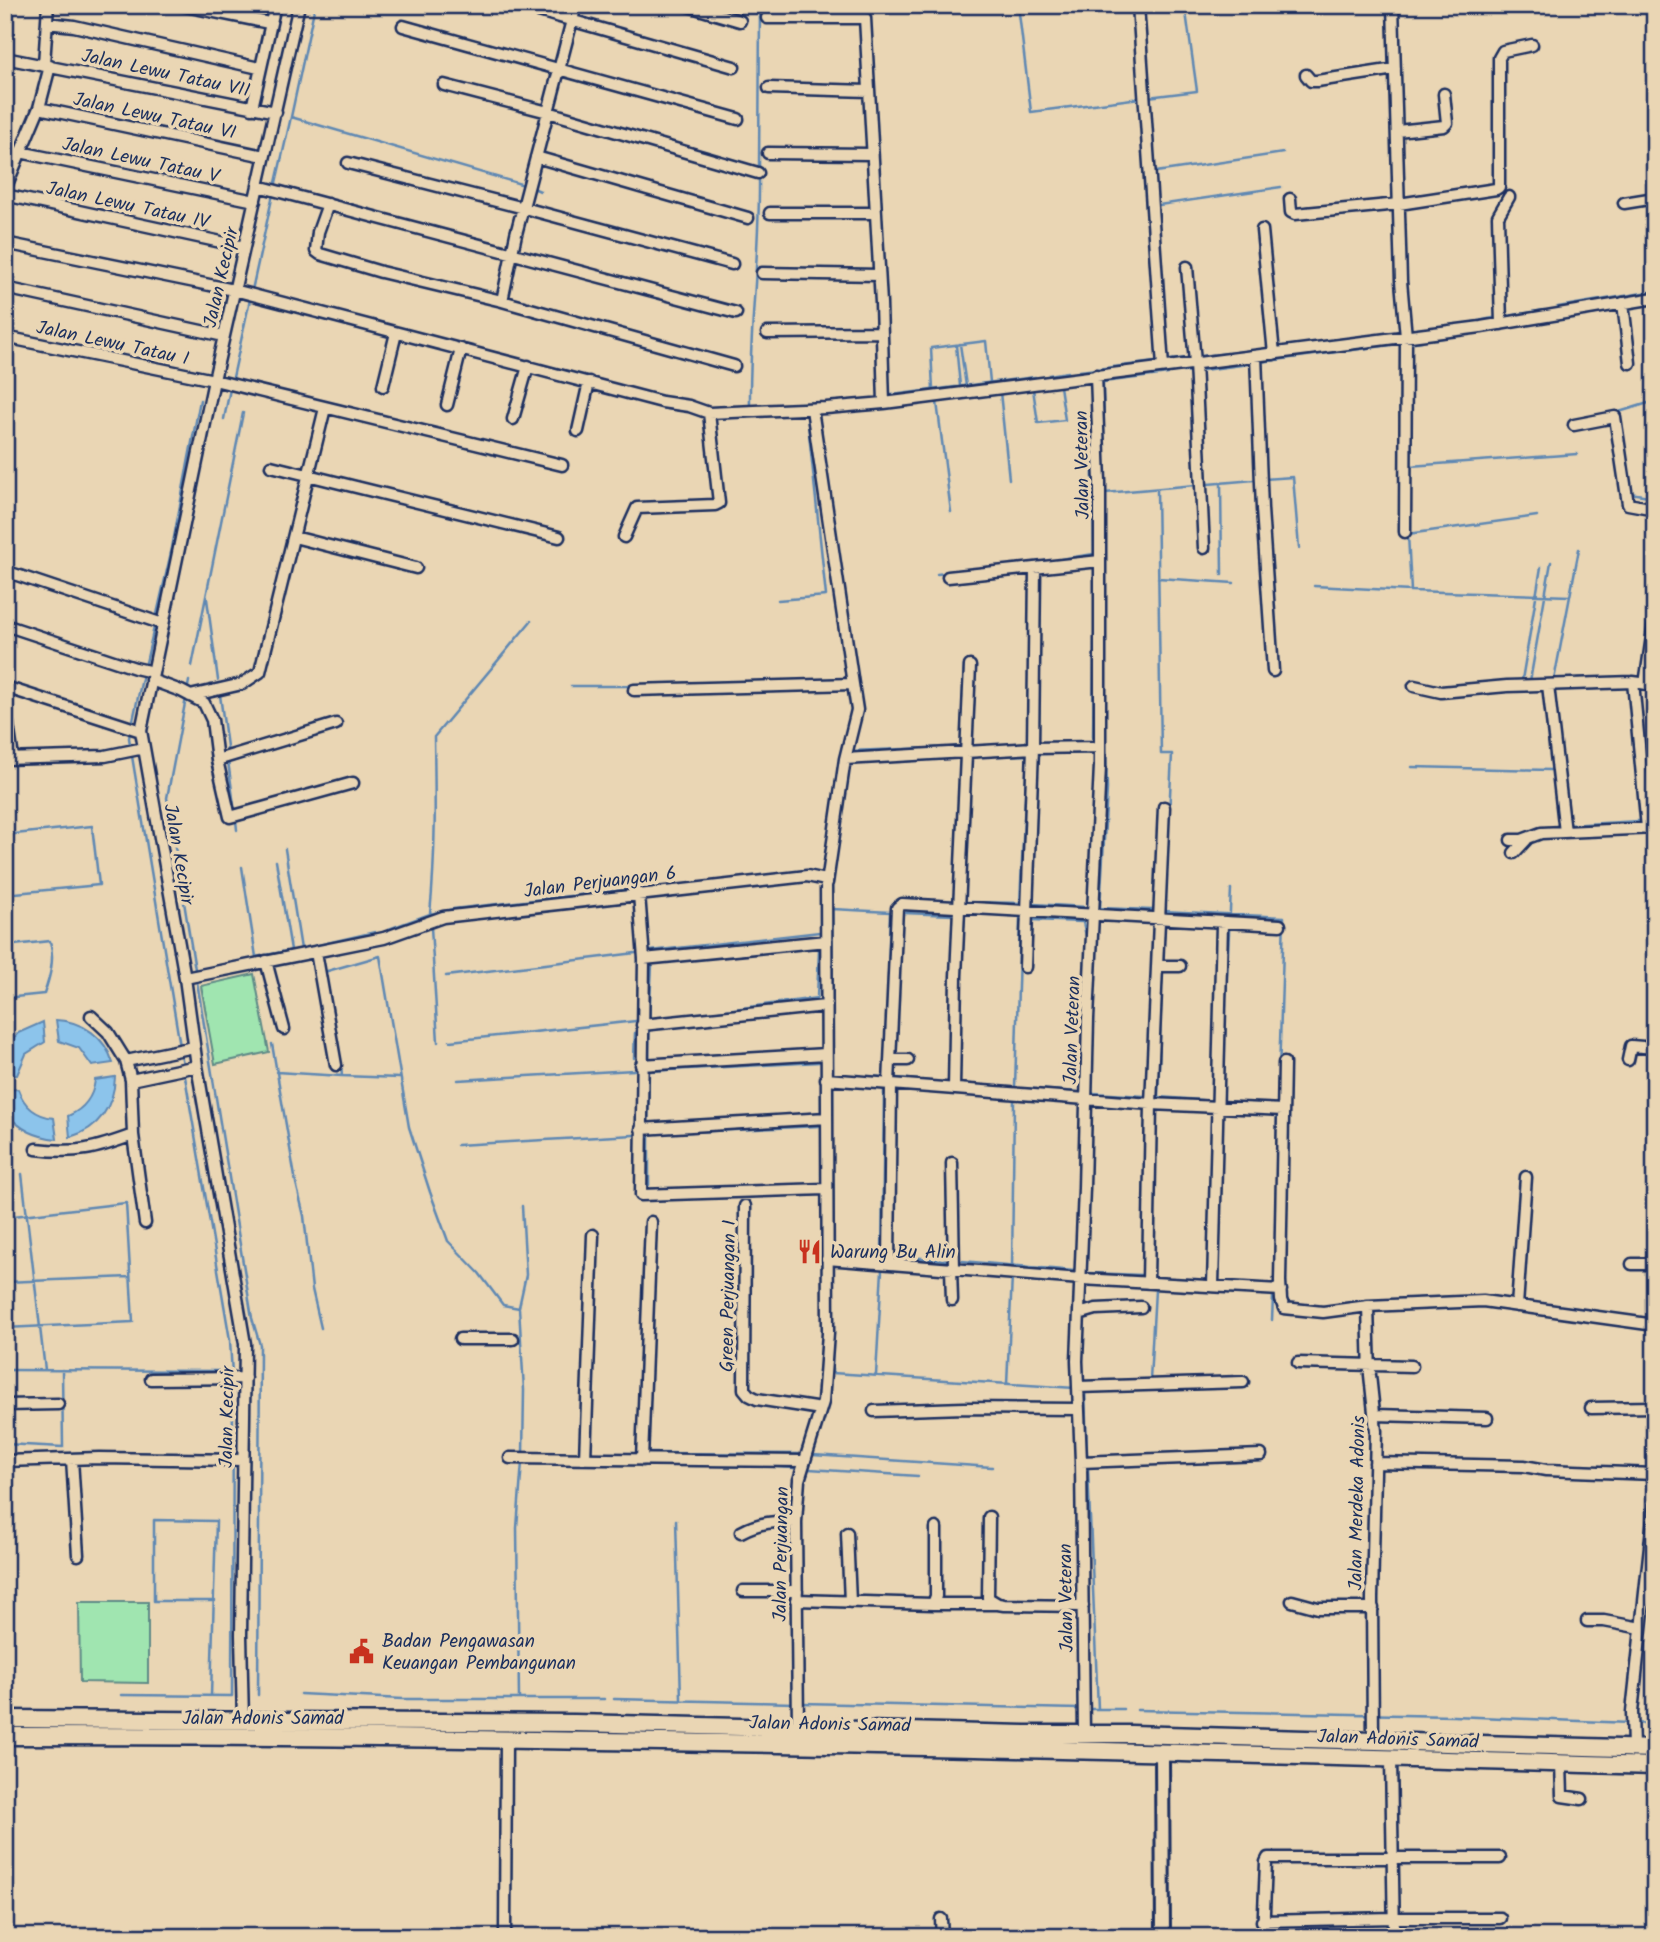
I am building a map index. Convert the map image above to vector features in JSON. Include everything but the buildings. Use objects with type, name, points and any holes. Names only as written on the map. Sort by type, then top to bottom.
[{"type":"highway","points":[[5,1720],[35,1728],[243,1721],[609,1732],[798,1728],[1026,1741],[1084,1734],[1299,1739],[1373,1733],[1633,1741],[1655,1749]]},
{"type":"highway","name":"Jalan Adonis Samad","points":[[5,1736],[35,1728],[506,1739],[609,1732],[1026,1741],[1162,1752],[1655,1766]]},
{"type":"highway","points":[[1299,1739],[1299,1755]]},
{"type":"street","points":[[5,192],[39,108],[47,65],[48,5]]},
{"type":"street","points":[[180,5],[270,23]]},
{"type":"street","points":[[252,108],[275,5]]},
{"type":"street","name":"Jalan Kecipir","points":[[243,1721],[236,1379],[245,1344],[194,1047],[193,977],[135,750],[134,728],[255,201],[268,188],[264,156],[299,5]]},
{"type":"street","points":[[518,5],[734,67]]},
{"type":"street","points":[[502,301],[523,208],[576,5]]},
{"type":"street","points":[[685,5],[740,21]]},
{"type":"street","points":[[1138,5],[1163,367]]},
{"type":"street","points":[[1393,5],[1401,281],[1406,337],[1405,532]]},
{"type":"street","points":[[767,18],[864,18],[884,403]]},
{"type":"street","points":[[47,23],[74,26],[259,68]]},
{"type":"street","points":[[403,26],[738,119]]},
{"type":"street","points":[[1290,200],[1291,212],[1295,214],[1399,204],[1499,187],[1499,58],[1503,51],[1532,45]]},
{"type":"street","name":"Jalan Lewu Tatau VII","points":[[5,58],[275,112]]},
{"type":"street","points":[[1306,75],[1311,81],[1317,81],[1395,69]]},
{"type":"street","points":[[444,85],[758,173]]},
{"type":"street","points":[[769,88],[868,91]]},
{"type":"street","points":[[1397,131],[1444,126],[1447,123],[1444,94]]},
{"type":"street","name":"Jalan Lewu Tatau VI","points":[[39,108],[264,156]]},
{"type":"street","name":"Jalan Lewu Tatau V","points":[[20,152],[255,201]]},
{"type":"street","points":[[768,153],[872,154]]},
{"type":"street","points":[[536,157],[748,218]]},
{"type":"street","points":[[348,163],[732,264]]},
{"type":"street","points":[[268,188],[736,313]]},
{"type":"street","name":"Jalan Lewu Tatau IV","points":[[5,192],[244,247]]},
{"type":"street","points":[[1501,324],[1498,216],[1509,197]]},
{"type":"street","points":[[1624,203],[1655,198]]},
{"type":"street","points":[[328,204],[318,232],[316,251],[320,254],[502,301],[734,366]]},
{"type":"street","points":[[770,213],[876,213]]},
{"type":"street","points":[[1262,230],[1274,354]]},
{"type":"street","points":[[5,243],[234,290],[709,413],[884,403],[1406,337],[1655,298]]},
{"type":"street","points":[[1187,267],[1195,363],[1204,548]]},
{"type":"street","points":[[762,273],[879,275]]},
{"type":"street","points":[[5,288],[224,336]]},
{"type":"street","points":[[1623,303],[1630,363]]},
{"type":"street","points":[[767,333],[881,332]]},
{"type":"street","points":[[383,386],[396,333]]},
{"type":"street","name":"Jalan Lewu Tatau I","points":[[5,337],[214,380],[562,465]]},
{"type":"street","points":[[447,405],[461,349]]},
{"type":"street","points":[[1256,356],[1262,509],[1273,671]]},
{"type":"street","points":[[513,419],[528,366]]},
{"type":"street","name":"Jalan Veteran","points":[[1084,1734],[1078,1387],[1099,747],[1100,561],[1096,375]]},
{"type":"street","points":[[578,431],[590,382]]},
{"type":"street","points":[[190,696],[242,684],[260,672],[325,408]]},
{"type":"street","name":"Jalan Perjuangan","points":[[798,1728],[796,1522],[799,1480],[821,1409],[828,1333],[825,881],[845,759],[857,710],[812,409]]},
{"type":"street","points":[[624,537],[638,508],[719,503],[709,413]]},
{"type":"street","points":[[1574,425],[1615,417],[1628,504],[1655,509]]},
{"type":"street","points":[[271,466],[559,537]]},
{"type":"street","points":[[294,537],[416,568]]},
{"type":"street","points":[[948,578],[1100,561]]},
{"type":"street","points":[[1025,967],[1033,748],[1035,568]]},
{"type":"street","points":[[5,571],[157,623]]},
{"type":"street","points":[[1415,686],[1441,692],[1483,687],[1633,682],[1650,684],[1655,616]]},
{"type":"street","points":[[5,625],[146,673],[204,704],[212,720],[217,760],[230,817],[353,783]]},
{"type":"street","points":[[954,1089],[970,666]]},
{"type":"street","points":[[1511,840],[1565,832],[1651,828],[1633,682]]},
{"type":"street","points":[[634,690],[853,684]]},
{"type":"street","points":[[1548,685],[1565,832]]},
{"type":"street","points":[[5,687],[134,728]]},
{"type":"street","points":[[5,704],[9,758],[105,756],[135,750]]},
{"type":"street","points":[[217,760],[336,724]]},
{"type":"street","points":[[845,759],[1033,748],[1099,747]]},
{"type":"street","points":[[1148,1283],[1151,1104],[1164,807]]},
{"type":"street","points":[[1514,853],[1529,836]]},
{"type":"street","name":"Jalan Perjuangan 6","points":[[193,977],[384,939],[443,917],[807,876],[825,881]]},
{"type":"street","points":[[639,894],[644,959],[641,1195],[827,1189]]},
{"type":"street","points":[[888,1263],[890,1060],[897,908],[902,904],[1222,924],[1280,925]]},
{"type":"street","points":[[1213,1286],[1222,924]]},
{"type":"street","points":[[644,959],[826,942]]},
{"type":"street","points":[[316,952],[336,1065]]},
{"type":"street","points":[[266,961],[284,1029]]},
{"type":"street","points":[[1158,966],[1180,966]]},
{"type":"street","points":[[642,1025],[825,1006]]},
{"type":"street","points":[[90,1016],[108,1032],[126,1061],[131,1080],[133,1135],[145,1223]]},
{"type":"street","points":[[1628,1060],[1631,1046],[1655,1048]]},
{"type":"street","points":[[126,1061],[194,1047]]},
{"type":"street","points":[[641,1065],[825,1054]]},
{"type":"street","points":[[890,1060],[908,1060]]},
{"type":"street","points":[[1284,1063],[1282,1305],[1288,1309],[1323,1312],[1368,1306],[1483,1301],[1655,1325]]},
{"type":"street","points":[[131,1080],[197,1066]]},
{"type":"street","points":[[826,1079],[1151,1104],[1283,1110]]},
{"type":"street","points":[[641,1129],[827,1118]]},
{"type":"street","points":[[36,1149],[81,1151],[106,1146],[133,1135]]},
{"type":"street","points":[[952,1163],[952,1300]]},
{"type":"street","points":[[1517,1306],[1526,1177]]},
{"type":"street","name":"Green Perjuangan I","points":[[745,1206],[744,1389],[757,1399],[821,1409]]},
{"type":"street","points":[[642,1460],[651,1222]]},
{"type":"street","points":[[585,1459],[593,1235]]},
{"type":"street","points":[[827,1259],[1081,1279],[1281,1290]]},
{"type":"street","points":[[1632,1264],[1655,1264]]},
{"type":"street","name":"Jalan Merdeka Adonis","points":[[1368,1306],[1375,1415],[1373,1733]]},
{"type":"street","points":[[1079,1314],[1096,1308],[1141,1307]]},
{"type":"street","points":[[460,1339],[513,1339]]},
{"type":"street","points":[[1298,1363],[1412,1366]]},
{"type":"street","points":[[151,1379],[236,1379]]},
{"type":"street","points":[[1078,1387],[1243,1382]]},
{"type":"street","points":[[5,1405],[58,1404]]},
{"type":"street","points":[[1591,1408],[1655,1407]]},
{"type":"street","points":[[874,1411],[964,1408],[1079,1409]]},
{"type":"street","points":[[1375,1415],[1487,1418]]},
{"type":"street","points":[[1081,1462],[1261,1455]]},
{"type":"street","points":[[510,1458],[803,1461]]},
{"type":"street","points":[[72,1459],[78,1555]]},
{"type":"street","points":[[5,1461],[239,1460]]},
{"type":"street","points":[[1375,1463],[1524,1466],[1546,1470],[1655,1474]]},
{"type":"street","points":[[1633,1741],[1632,1712],[1655,1500]]},
{"type":"street","points":[[989,1517],[988,1598],[998,1604]]},
{"type":"street","points":[[741,1532],[754,1524],[796,1522]]},
{"type":"street","points":[[933,1604],[936,1596],[936,1528]]},
{"type":"street","points":[[847,1533],[850,1602]]},
{"type":"street","points":[[743,1591],[850,1602],[1083,1606]]},
{"type":"street","points":[[1292,1601],[1318,1608],[1373,1608]]},
{"type":"street","points":[[1587,1621],[1642,1623],[1655,1618]]},
{"type":"street","points":[[505,1937],[506,1739]]},
{"type":"street","points":[[1162,1752],[1163,1937]]},
{"type":"street","points":[[1391,1759],[1394,1937]]},
{"type":"street","points":[[1561,1763],[1562,1796],[1582,1799]]},
{"type":"street","points":[[1262,1937],[1268,1858],[1500,1857]]},
{"type":"street","points":[[1262,1921],[1500,1918]]},
{"type":"street","points":[[942,1919],[942,1937]]},
{"type":"green space","points":[[254,974],[269,1052],[215,1064],[201,986]]},
{"type":"green space","points":[[79,1602],[148,1602],[148,1683],[80,1682]]},
{"type":"water","points":[[56,1020],[75,1023],[92,1032],[105,1045],[113,1063],[92,1066],[79,1048],[59,1041]]},
{"type":"water","points":[[43,1022],[45,1042],[26,1054],[17,1075],[5,1076],[5,1048],[18,1033]]},
{"type":"water","points":[[115,1077],[112,1097],[103,1115],[89,1128],[70,1137],[68,1116],[87,1102],[95,1080]]},
{"type":"water","points":[[18,1089],[32,1109],[54,1118],[57,1139],[29,1132],[7,1114],[5,1090]]},
{"type":"waterway","points":[[291,117],[315,5]]},
{"type":"waterway","points":[[759,170],[760,5]]},
{"type":"waterway","points":[[1018,5],[1031,112],[1140,98]]},
{"type":"waterway","points":[[1148,97],[1197,91],[1185,5]]},
{"type":"waterway","points":[[275,187],[291,117],[524,185]]},
{"type":"waterway","points":[[1156,172],[1283,153]]},
{"type":"waterway","points":[[1145,174],[1146,207]]},
{"type":"waterway","points":[[750,407],[759,177]]},
{"type":"waterway","points":[[531,187],[540,191]]},
{"type":"waterway","points":[[1159,205],[1281,187]]},
{"type":"waterway","points":[[232,382],[273,194]]},
{"type":"waterway","points":[[1558,307],[1655,291]]},
{"type":"waterway","points":[[1631,308],[1655,303]]},
{"type":"waterway","points":[[1508,316],[1544,310]]},
{"type":"waterway","points":[[1589,315],[1616,310]]},
{"type":"waterway","points":[[1436,339],[1575,317]]},
{"type":"waterway","points":[[1468,323],[1493,318]]},
{"type":"waterway","points":[[1436,328],[1453,325]]},
{"type":"waterway","points":[[1281,347],[1398,333]]},
{"type":"waterway","points":[[933,390],[931,348],[986,341],[990,382]]},
{"type":"waterway","points":[[1408,343],[1422,341]]},
{"type":"waterway","points":[[960,344],[966,386]]},
{"type":"waterway","points":[[1260,362],[1399,344]]},
{"type":"waterway","points":[[956,345],[960,386]]},
{"type":"waterway","points":[[1202,356],[1266,349]]},
{"type":"waterway","points":[[1170,360],[1187,358]]},
{"type":"waterway","points":[[1080,371],[1155,362]]},
{"type":"waterway","points":[[1203,370],[1249,364]]},
{"type":"waterway","points":[[1183,372],[1192,371]]},
{"type":"waterway","points":[[1049,375],[1068,372]]},
{"type":"waterway","points":[[1168,374],[1103,382],[1105,493],[1196,485]]},
{"type":"waterway","points":[[892,395],[1035,377]]},
{"type":"waterway","points":[[1038,388],[1092,384]]},
{"type":"waterway","points":[[1191,385],[1195,485]]},
{"type":"waterway","points":[[1033,389],[1038,423],[1065,420],[1060,386]]},
{"type":"waterway","points":[[224,419],[230,389]]},
{"type":"waterway","points":[[1000,392],[1009,479]]},
{"type":"waterway","points":[[145,667],[172,548],[200,400]]},
{"type":"waterway","points":[[1620,421],[1619,412],[1655,401]]},
{"type":"waterway","points":[[937,402],[951,512]]},
{"type":"waterway","points":[[1092,405],[1094,555]]},
{"type":"waterway","points":[[192,666],[243,413]]},
{"type":"waterway","points":[[778,600],[826,596],[807,414]]},
{"type":"waterway","points":[[1410,468],[1577,454]]},
{"type":"waterway","points":[[1264,479],[1293,477],[1299,548]]},
{"type":"waterway","points":[[1208,484],[1254,480]]},
{"type":"waterway","points":[[1221,483],[1222,575]]},
{"type":"waterway","points":[[1157,489],[1161,754],[1172,754],[1167,857]]},
{"type":"waterway","points":[[1630,493],[1655,497]]},
{"type":"waterway","points":[[1266,499],[1271,562]]},
{"type":"waterway","points":[[1537,516],[1408,534],[1411,591],[1570,596]]},
{"type":"waterway","points":[[1554,680],[1579,549]]},
{"type":"waterway","points":[[1061,559],[1094,554]]},
{"type":"waterway","points":[[980,569],[1046,561]]},
{"type":"waterway","points":[[1532,681],[1551,562]]},
{"type":"waterway","points":[[1522,680],[1541,567]]},
{"type":"waterway","points":[[1093,739],[1095,569]]},
{"type":"waterway","points":[[937,574],[946,573]]},
{"type":"waterway","points":[[1030,576],[1030,604]]},
{"type":"waterway","points":[[1158,578],[1234,583]]},
{"type":"waterway","points":[[1314,586],[1411,591]]},
{"type":"waterway","points":[[207,599],[218,680]]},
{"type":"waterway","points":[[430,914],[434,848],[434,737],[531,621]]},
{"type":"waterway","points":[[961,747],[964,666]]},
{"type":"waterway","points":[[132,725],[143,674]]},
{"type":"waterway","points":[[187,692],[189,681]]},
{"type":"waterway","points":[[571,686],[636,686]]},
{"type":"waterway","points":[[220,695],[228,754]]},
{"type":"waterway","points":[[186,698],[167,798],[252,1318],[260,1345],[258,1695]]},
{"type":"waterway","points":[[130,732],[180,1046]]},
{"type":"waterway","points":[[849,751],[961,747]]},
{"type":"waterway","points":[[1100,908],[1107,789],[1106,751]]},
{"type":"waterway","points":[[1040,754],[1093,753]]},
{"type":"waterway","points":[[1020,904],[1027,755]]},
{"type":"waterway","points":[[975,756],[1028,755]]},
{"type":"waterway","points":[[954,902],[961,757]]},
{"type":"waterway","points":[[228,761],[235,813]]},
{"type":"waterway","points":[[1412,767],[1551,770]]},
{"type":"waterway","points":[[236,820],[237,830]]},
{"type":"waterway","points":[[1568,825],[1639,821]]},
{"type":"waterway","points":[[5,835],[92,826],[99,885],[5,894]]},
{"type":"waterway","points":[[285,849],[301,949]]},
{"type":"waterway","points":[[276,861],[291,950]]},
{"type":"waterway","points":[[242,867],[256,957],[292,950]]},
{"type":"waterway","points":[[1226,996],[1231,889]]},
{"type":"waterway","points":[[389,929],[453,909],[624,890]]},
{"type":"waterway","points":[[968,902],[1021,903]]},
{"type":"waterway","points":[[1033,904],[1086,907]]},
{"type":"waterway","points":[[1100,908],[1152,910]]},
{"type":"waterway","points":[[833,1076],[832,909],[890,912]]},
{"type":"waterway","points":[[1163,911],[1284,917],[1278,1106]]},
{"type":"waterway","points":[[885,1077],[890,912]]},
{"type":"waterway","points":[[904,913],[953,915]]},
{"type":"waterway","points":[[952,955],[953,916]]},
{"type":"waterway","points":[[1015,1088],[1020,919]]},
{"type":"waterway","points":[[1032,920],[1083,922],[1086,936]]},
{"type":"waterway","points":[[431,927],[438,1042]]},
{"type":"waterway","points":[[301,949],[375,932]]},
{"type":"waterway","points":[[651,951],[820,932],[820,935]]},
{"type":"waterway","points":[[5,946],[50,941],[52,954],[50,975],[44,994],[5,998]]},
{"type":"waterway","points":[[659,1019],[817,998],[819,949]]},
{"type":"waterway","points":[[446,976],[636,953]]},
{"type":"waterway","points":[[324,972],[380,956],[409,1127],[448,1241],[479,1273],[503,1305],[519,1308],[524,1390],[523,1455]]},
{"type":"waterway","points":[[649,1021],[652,965]]},
{"type":"waterway","points":[[1158,1097],[1162,978]]},
{"type":"waterway","points":[[949,1083],[951,1010]]},
{"type":"waterway","points":[[450,1041],[636,1021]]},
{"type":"waterway","points":[[649,1032],[649,1057]]},
{"type":"waterway","points":[[634,1058],[635,1033]]},
{"type":"waterway","points":[[272,1044],[304,1216],[312,1289],[321,1328]]},
{"type":"waterway","points":[[181,1053],[230,1340],[232,1375]]},
{"type":"waterway","points":[[649,1071],[819,1062]]},
{"type":"waterway","points":[[276,1072],[342,1076],[341,1065]]},
{"type":"waterway","points":[[458,1080],[634,1070]]},
{"type":"waterway","points":[[648,1121],[649,1070]]},
{"type":"waterway","points":[[342,1076],[400,1078]]},
{"type":"waterway","points":[[843,1076],[885,1077]]},
{"type":"waterway","points":[[897,1078],[949,1083]]},
{"type":"waterway","points":[[962,1084],[1078,1092]]},
{"type":"waterway","points":[[832,1254],[833,1087]]},
{"type":"waterway","points":[[882,1256],[884,1091]]},
{"type":"waterway","points":[[1093,1093],[1144,1096]]},
{"type":"waterway","points":[[1158,1097],[1215,1101]]},
{"type":"waterway","points":[[1012,1269],[1014,1101]]},
{"type":"waterway","points":[[1221,1101],[1278,1105]]},
{"type":"waterway","points":[[1277,1117],[1277,1185]]},
{"type":"waterway","points":[[648,1134],[819,1126]]},
{"type":"waterway","points":[[649,1133],[649,1185]]},
{"type":"waterway","points":[[457,1145],[634,1135]]},
{"type":"waterway","points":[[22,1174],[45,1370]]},
{"type":"waterway","points":[[5,1217],[126,1203],[133,1322],[5,1328]]},
{"type":"waterway","points":[[519,1307],[526,1275],[522,1206]]},
{"type":"waterway","points":[[1274,1283],[1276,1230]]},
{"type":"waterway","points":[[832,1253],[882,1255]]},
{"type":"waterway","points":[[896,1256],[947,1260]]},
{"type":"waterway","points":[[962,1261],[1074,1271]]},
{"type":"waterway","points":[[876,1375],[882,1270]]},
{"type":"waterway","points":[[1088,1273],[1141,1275]]},
{"type":"waterway","points":[[1007,1384],[1012,1276]]},
{"type":"waterway","points":[[5,1282],[130,1277]]},
{"type":"waterway","points":[[1150,1380],[1155,1290]]},
{"type":"waterway","points":[[1272,1320],[1273,1297]]},
{"type":"waterway","points":[[832,1343],[832,1373],[1075,1388]]},
{"type":"waterway","points":[[5,1370],[223,1371]]},
{"type":"waterway","points":[[5,1444],[63,1447],[62,1370]]},
{"type":"waterway","points":[[121,1695],[232,1696],[233,1381]]},
{"type":"waterway","points":[[1085,1389],[1087,1454]]},
{"type":"waterway","points":[[649,1453],[798,1454]]},
{"type":"waterway","points":[[813,1455],[992,1467]]},
{"type":"waterway","points":[[519,1699],[517,1528],[522,1462]]},
{"type":"waterway","points":[[759,1466],[794,1468]]},
{"type":"waterway","points":[[809,1469],[918,1476]]},
{"type":"waterway","points":[[1088,1469],[1098,1709]]},
{"type":"waterway","points":[[211,1696],[216,1521],[154,1520],[154,1601],[215,1601]]},
{"type":"waterway","points":[[676,1520],[681,1699]]},
{"type":"waterway","points":[[300,1694],[403,1699],[604,1699]]},
{"type":"waterway","points":[[614,1699],[794,1703]]},
{"type":"waterway","points":[[801,1703],[1081,1709]]},
{"type":"waterway","points":[[1088,1709],[1123,1709]]},
{"type":"waterway","points":[[1137,1710],[1453,1716],[1655,1724]]},
{"type":"place","name":"Warung Bu Alin","points":[[810,1251]]},
{"type":"place","name":"Badan Pengawasan Keuangan Pembangunan","points":[[362,1651]]}]
